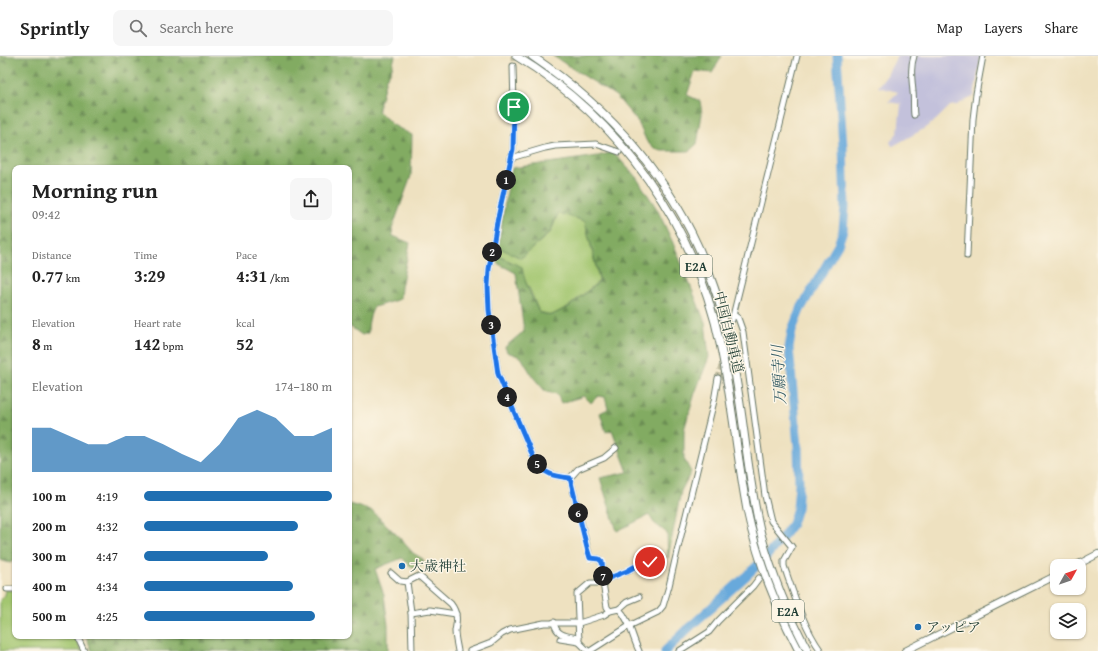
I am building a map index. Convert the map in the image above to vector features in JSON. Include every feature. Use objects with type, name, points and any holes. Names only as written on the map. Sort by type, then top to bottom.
[{"type":"highway","name":"中国自動車道","points":[[516,56],[573,97],[615,138],[652,184],[684,240],[706,290],[721,347],[742,479],[763,577],[799,651]]},
{"type":"highway","name":"中国自動車道","points":[[532,56],[579,91],[601,110],[623,133],[660,179],[676,205],[698,248],[714,287],[729,344],[735,374],[750,478],[762,535],[772,569],[782,595],[795,627],[809,651]]},
{"type":"main road","points":[[1086,560],[1098,554]]},
{"type":"main road","points":[[905,651],[1050,578]]},
{"type":"street","points":[[797,56],[733,317],[738,318],[743,332],[765,496],[771,521],[792,547],[784,561],[784,566],[812,638],[820,651]]},
{"type":"street","points":[[914,56],[911,69],[914,115]]},
{"type":"street","points":[[967,256],[973,119],[983,56]]},
{"type":"street","points":[[513,66],[514,140],[489,269],[489,310],[498,374],[535,461],[542,470],[548,473],[570,478]]},
{"type":"street","points":[[511,158],[555,146],[596,144],[620,152]]},
{"type":"street","points":[[554,622],[555,628],[561,634],[579,640],[589,651],[629,626],[658,612],[663,606],[714,401],[718,378]]},
{"type":"street","points":[[570,478],[578,470],[604,458],[616,448]]},
{"type":"street","points":[[570,478],[588,553],[590,558],[599,559],[602,562],[607,608],[610,611]]},
{"type":"street","points":[[579,640],[577,594],[590,584],[604,581],[634,567],[650,562]]},
{"type":"street","points":[[391,573],[400,581],[407,582],[419,576],[451,604],[455,609],[456,614],[457,623],[455,632],[458,651]]},
{"type":"street","points":[[679,651],[709,632],[718,621],[763,577]]},
{"type":"street","points":[[407,582],[411,613],[412,651]]},
{"type":"street","points":[[7,589],[12,589]]},
{"type":"street","points":[[470,651],[491,643],[502,634],[510,630],[544,623],[579,622],[619,609],[627,602],[639,597]]},
{"type":"street","points":[[619,609],[623,612],[639,651]]},
{"type":"street","points":[[411,613],[430,610],[456,614]]},
{"type":"street","points":[[78,639],[84,651]]},
{"type":"street","points":[[560,639],[579,640]]},
{"type":"shaded area","points":[[897,56],[906,56],[916,59],[917,56],[981,56],[974,96],[957,105],[950,106],[936,120],[922,130],[892,146],[890,142],[898,132],[901,104],[888,102],[898,92],[878,87],[887,75]]},
{"type":"green space","points":[[0,56],[395,56],[391,71],[386,78],[378,111],[393,125],[412,135],[411,176],[392,229],[393,236],[410,243],[400,299],[374,307],[369,320],[368,333],[362,335],[352,328],[352,165],[12,165],[12,562],[10,563],[0,560]]},
{"type":"green space","points":[[553,56],[722,56],[712,73],[695,71],[687,95],[700,101],[702,114],[697,144],[689,151],[662,151],[655,149],[647,142],[638,122],[616,96]]},
{"type":"green space","points":[[613,152],[636,177],[657,209],[674,245],[705,322],[709,357],[695,393],[684,430],[684,459],[691,472],[681,491],[668,558],[667,533],[654,523],[649,515],[617,531],[600,478],[628,472],[612,430],[606,432],[600,413],[608,409],[605,397],[598,396],[591,403],[584,396],[561,403],[557,394],[546,392],[533,377],[521,357],[507,352],[505,347],[524,331],[516,273],[497,263],[496,255],[522,267],[527,285],[539,313],[552,315],[569,307],[600,281],[585,221],[558,213],[550,232],[521,258],[498,247],[512,168],[598,156]]},
{"type":"green space","points":[[558,213],[585,221],[599,281],[569,306],[552,315],[539,312],[523,277],[522,267],[496,255],[498,247],[521,258],[551,232]]},
{"type":"green space","points":[[352,505],[371,510],[413,553],[423,559],[424,562],[418,568],[413,568],[402,558],[375,569],[384,595],[388,625],[388,651],[92,651],[87,639],[352,639]]},
{"type":"green space","points":[[6,590],[12,591],[12,639],[76,639],[82,651],[0,651],[0,601],[5,595]]},
{"type":"waterway","name":"万願寺川","points":[[665,651],[766,557],[792,524],[797,508],[799,484],[798,446],[789,348],[792,330],[800,310],[838,245],[843,230],[845,207],[843,147],[837,56]]},
{"type":"tunnel","points":[[513,56],[513,66]]},
{"type":"tunnel","points":[[718,378],[732,320]]},
{"type":"place","name":"大歳神社","points":[[402,566]]},
{"type":"place","name":"アッピア","points":[[918,627]]},
{"type":"route","points":[[514,107],[513,149],[497,222],[489,269],[489,310],[498,374],[535,461],[542,470],[548,473],[570,478],[590,558],[599,559],[602,562],[604,580],[650,562]]}]
